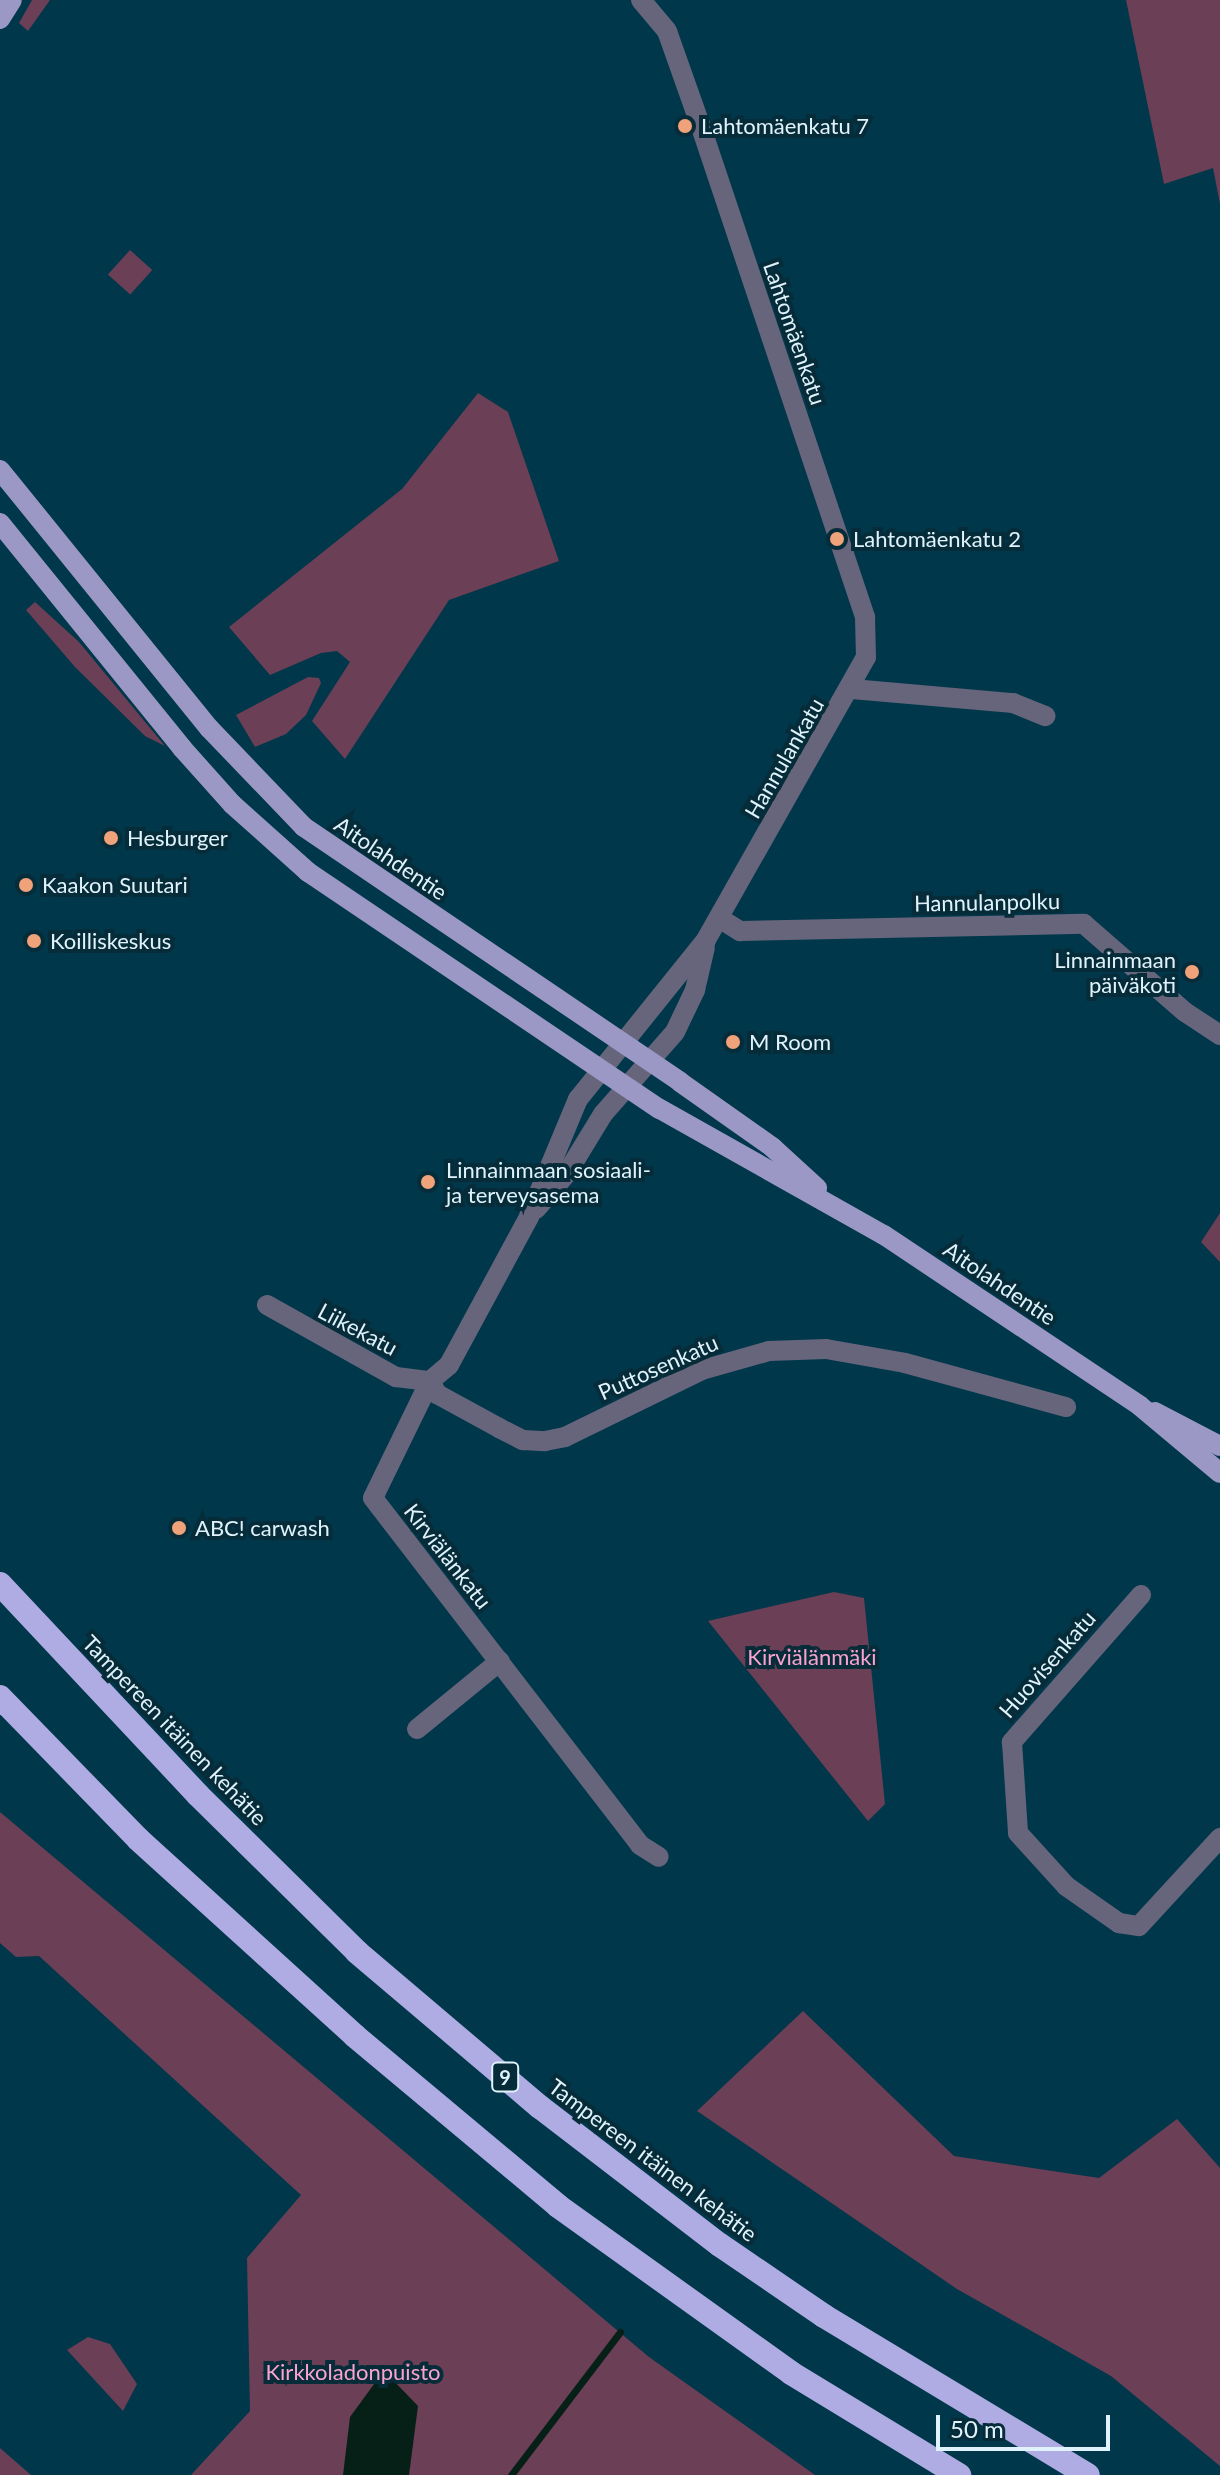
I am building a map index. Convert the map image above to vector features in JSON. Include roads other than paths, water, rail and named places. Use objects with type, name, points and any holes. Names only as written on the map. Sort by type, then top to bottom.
[{"type":"highway","name":"Tampereen itäinen kehätie","points":[[0,1584],[198,1795],[357,1952],[540,2107],[720,2245],[824,2316],[1088,2475]]},
{"type":"highway","points":[[0,1697],[138,1839],[355,2036],[547,2197],[791,2373],[959,2475]]},
{"type":"main road","points":[[0,19],[12,0]]},
{"type":"main road","points":[[0,459],[17,490]]},
{"type":"main road","name":"Aitolahdentie","points":[[0,470],[209,728],[304,827],[772,1147],[832,1202]]},
{"type":"main road","name":"Aitolahdentie","points":[[0,523],[182,748],[284,853],[626,1087],[760,1168],[832,1202],[1140,1406],[1220,1473]]},
{"type":"main road","name":"Aitolahdentie","points":[[1140,1406],[1220,1446]]},
{"type":"street","name":"Lahtomäenkatu","points":[[641,0],[667,31],[865,617],[866,657],[852,689]]},
{"type":"street","name":"Hannulankatu","points":[[600,1069],[706,940],[852,689],[1013,703],[1046,716]]},
{"type":"street","name":"Hannulanpolku","points":[[719,918],[740,931],[1084,924],[1185,1012],[1220,1035]]},
{"type":"street","name":"Hannulankatu","points":[[626,1087],[675,1032],[688,1004],[706,940]]},
{"type":"street","name":"Kirviälänkatu","points":[[600,1069],[572,1111],[529,1217],[449,1365],[430,1381],[373,1498],[640,1845],[659,1857]]},
{"type":"street","name":"Kirviälänkatu","points":[[529,1217],[567,1173],[626,1087]]},
{"type":"street","name":"Liikekatu","points":[[267,1305],[396,1377],[430,1381]]},
{"type":"street","name":"Puttosenkatu","points":[[430,1381],[437,1394],[523,1440],[534,1441],[565,1437],[698,1372],[769,1351],[826,1349],[905,1363],[1066,1407]]},
{"type":"street","name":"Huovisenkatu","points":[[1141,1595],[1012,1742],[1018,1833],[1066,1886],[1119,1923],[1139,1926],[1220,1838]]},
{"type":"street","points":[[417,1729],[500,1661]]},
{"type":"waterway","points":[[511,2475],[620,2332]]},
{"type":"place","name":"Lahtomäenkatu 7","points":[[685,126]]},
{"type":"place","name":"Lahtomäenkatu 2","points":[[837,539]]},
{"type":"place","name":"Hesburger","points":[[111,838]]},
{"type":"place","name":"Kaakon Suutari","points":[[26,885]]},
{"type":"place","name":"Koilliskeskus","points":[[34,941]]},
{"type":"place","name":"Linnainmaan päiväkoti","points":[[1192,972]]},
{"type":"place","name":"M Room","points":[[733,1042]]},
{"type":"place","name":"Linnainmaan sosiaali- ja terveysasema","points":[[428,1182]]},
{"type":"place","name":"ABC! carwash","points":[[179,1528]]},
{"type":"park label","name":"Kirviälänmäki","points":[[812,1657]]},
{"type":"park label","name":"Kirkkoladonpuisto","points":[[353,2372]]}]
